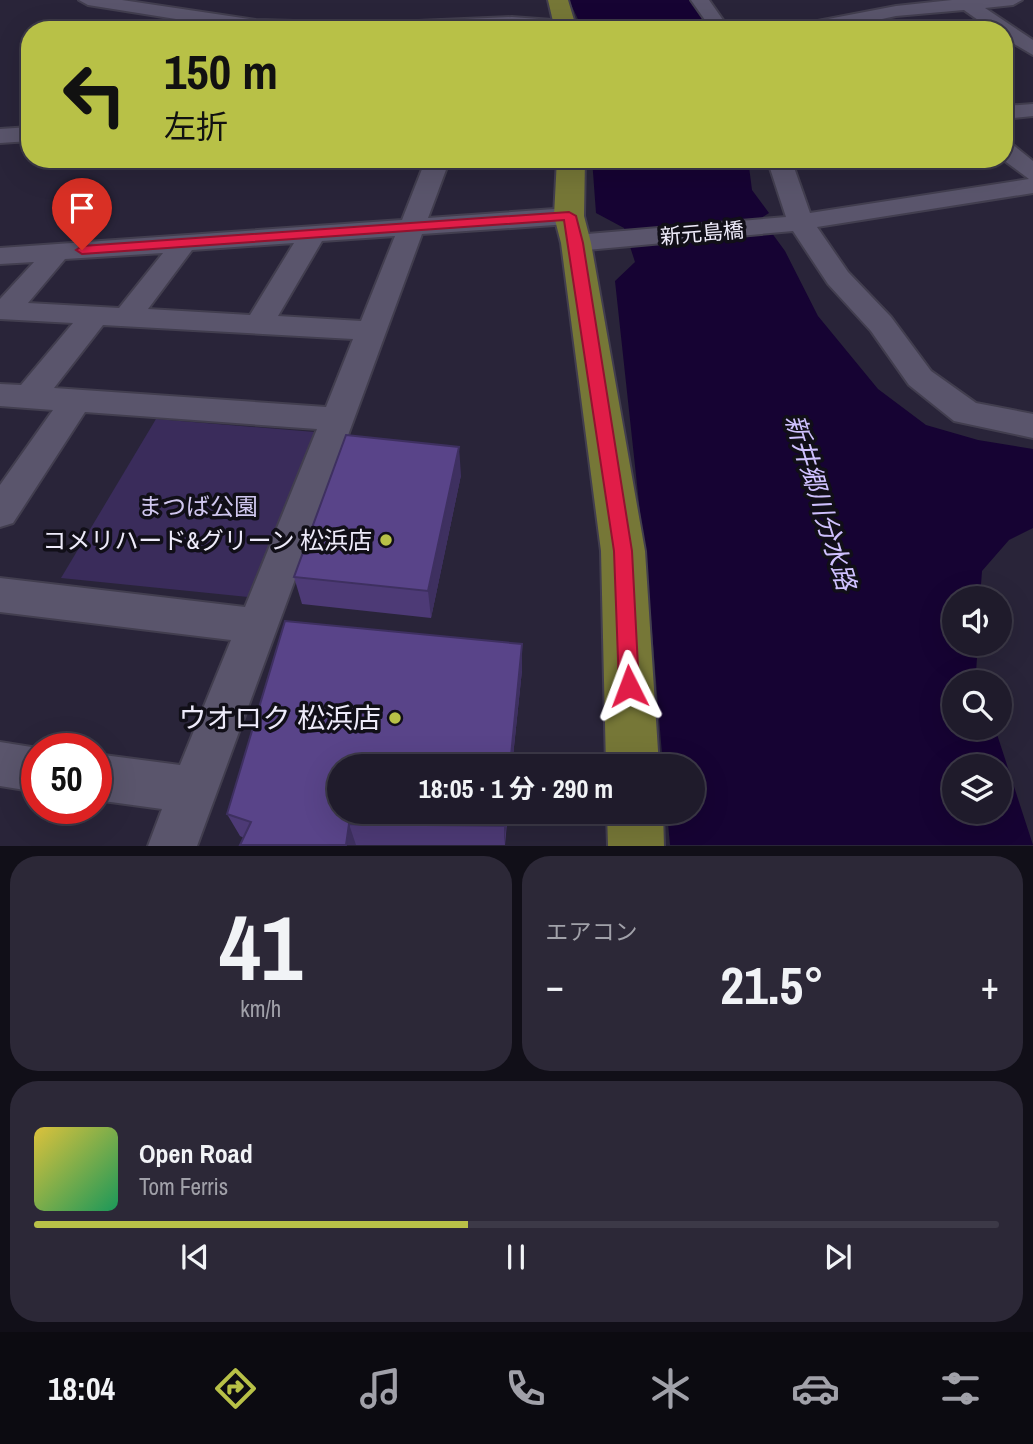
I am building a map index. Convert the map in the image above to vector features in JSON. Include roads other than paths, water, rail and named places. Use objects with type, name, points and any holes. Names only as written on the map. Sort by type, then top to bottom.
[{"type":"main road","points":[[558,0],[564,21]]},
{"type":"main road","points":[[571,168],[573,230],[623,551],[632,754]]},
{"type":"main road","points":[[635,824],[636,845]]},
{"type":"street","points":[[88,0],[224,21]]},
{"type":"street","points":[[700,0],[715,21]]},
{"type":"street","points":[[847,21],[896,11],[1013,0]]},
{"type":"street","points":[[965,3],[990,21]]},
{"type":"street","points":[[1013,37],[1033,51]]},
{"type":"street","points":[[1013,54],[1033,51]]},
{"type":"street","points":[[1013,112],[1033,110]]},
{"type":"street","points":[[0,136],[21,135]]},
{"type":"street","points":[[1013,156],[1033,173]]},
{"type":"street","points":[[172,845],[435,168]]},
{"type":"street","points":[[781,168],[790,224],[880,324],[920,377],[966,413],[1033,426]]},
{"type":"street","name":"新元島橋","points":[[0,256],[414,227],[573,230],[625,241],[790,224],[940,198],[1033,186]]},
{"type":"street","points":[[258,326],[313,234]]},
{"type":"street","points":[[127,317],[184,243]]},
{"type":"street","points":[[3,310],[57,252]]},
{"type":"street","points":[[3,310],[372,331]]},
{"type":"street","points":[[14,396],[95,315]]},
{"type":"street","points":[[14,396],[337,419]]},
{"type":"street","points":[[0,513],[76,401]]},
{"type":"street","points":[[0,596],[257,626]]},
{"type":"street","points":[[0,764],[21,767]]},
{"type":"street","points":[[112,779],[194,790]]},
{"type":"water","points":[[569,0],[693,0],[705,21],[579,21]]},
{"type":"water","name":"新井郷川分水路","points":[[593,168],[749,168],[752,190],[769,213],[761,218],[785,251],[818,316],[878,389],[926,425],[978,440],[1033,449],[1033,528],[1009,540],[982,571],[981,586],[942,586],[942,656],[977,656],[976,670],[942,670],[942,740],[999,740],[1003,754],[942,754],[942,824],[1012,824],[1012,780],[1033,845],[670,845],[668,824],[705,824],[705,754],[662,754],[649,595],[615,281],[635,262],[624,228],[596,213]]},
{"type":"place","name":"コメリハード&グリーン 松浜店","points":[[386,540]]},
{"type":"place","name":"ウオロク 松浜店","points":[[395,718]]},
{"type":"park label","name":"まつば公園","points":[[198,506]]}]
